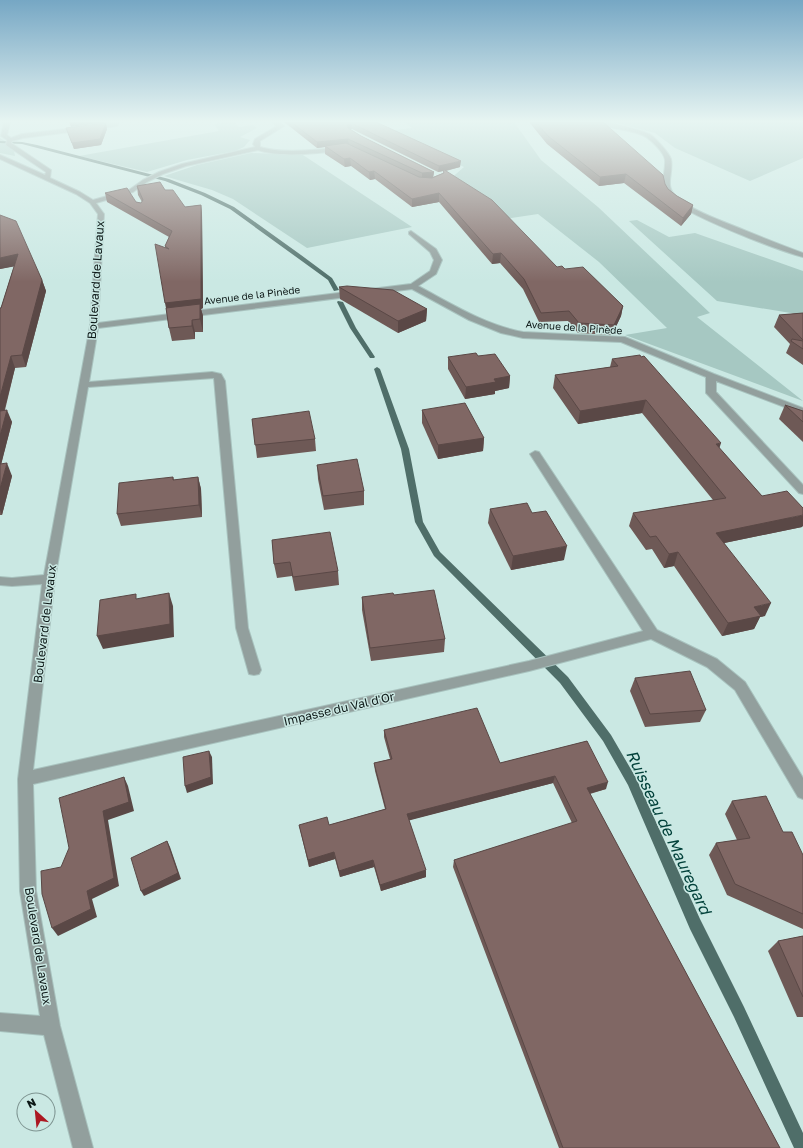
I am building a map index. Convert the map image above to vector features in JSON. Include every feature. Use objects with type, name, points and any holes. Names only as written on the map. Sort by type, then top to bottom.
[{"type":"street","name":"Boulevard de Lavaux","points":[[42,176],[92,202],[101,214],[94,326],[50,579],[25,779],[28,891],[51,1026],[83,1148]]},
{"type":"street","points":[[92,202],[133,194],[145,181],[156,176]]},
{"type":"street","points":[[667,176],[666,186],[670,195],[695,212],[769,243],[803,255]]},
{"type":"street","name":"Avenue de la Pinède","points":[[94,326],[413,286],[433,272],[438,260],[433,251],[412,234]]},
{"type":"street","name":"Avenue de la Pinède","points":[[413,286],[472,318],[504,331],[523,335],[622,339],[711,376],[803,411]]},
{"type":"street","points":[[84,385],[212,375],[218,376],[220,381],[242,628],[254,670]]},
{"type":"street","points":[[711,376],[711,393],[803,491]]},
{"type":"street","points":[[535,454],[652,634],[712,663],[740,686],[803,792]]},
{"type":"street","points":[[0,581],[12,582],[50,579]]},
{"type":"street","name":"Impasse du Val d'Or","points":[[25,779],[529,666],[652,634]]},
{"type":"street","points":[[0,1022],[51,1026]]},
{"type":"green space","points":[[164,176],[334,176],[412,227],[307,248],[233,199],[212,190]]},
{"type":"green space","points":[[454,176],[560,176],[598,207],[710,313],[697,317],[803,401],[625,335],[667,328],[599,262],[538,214],[504,219],[449,180]]},
{"type":"green space","points":[[738,176],[763,176],[750,181]]},
{"type":"green space","points":[[637,220],[669,237],[695,233],[803,271],[803,315],[717,301],[629,221]]},
{"type":"building","points":[[380,176],[416,176],[432,178],[438,176],[453,176],[492,200],[557,267],[562,266],[565,269],[583,267],[623,306],[614,325],[579,323],[569,311],[541,313],[524,279],[501,253],[493,254],[439,193],[412,199]]},
{"type":"building","points":[[598,176],[612,176],[600,177]]},
{"type":"building","points":[[628,176],[663,176],[668,189],[693,205],[683,218]]},
{"type":"building","points":[[160,182],[165,190],[173,190],[185,207],[201,205],[201,299],[165,303],[155,244],[169,249],[165,246],[172,231],[105,193],[127,188],[136,202],[141,203],[143,200],[137,186]]},
{"type":"building","points":[[0,215],[16,221],[42,280],[22,355],[11,356],[0,397],[0,308],[18,254],[0,258]]},
{"type":"building","points":[[347,286],[393,290],[427,309],[398,321],[339,287]]},
{"type":"building","points":[[200,304],[200,319],[192,320],[192,326],[169,328],[166,308]]},
{"type":"building","points":[[803,313],[803,340],[779,315]]},
{"type":"building","points":[[792,339],[803,341],[803,349],[791,341]]},
{"type":"building","points":[[476,353],[478,356],[495,354],[510,376],[494,379],[496,382],[466,387],[448,357]]},
{"type":"building","points":[[640,355],[641,357],[644,356],[721,443],[716,444],[762,496],[787,491],[803,508],[803,515],[716,533],[771,603],[754,607],[761,616],[728,623],[678,552],[669,554],[656,536],[650,537],[633,513],[726,498],[646,400],[580,411],[555,375],[618,366],[612,359]]},
{"type":"building","points":[[465,403],[484,438],[438,445],[422,410]]},
{"type":"building","points":[[785,405],[803,411],[803,422]]},
{"type":"building","points":[[7,410],[0,436],[0,411]]},
{"type":"building","points":[[309,411],[315,439],[255,445],[252,419]]},
{"type":"building","points":[[357,459],[364,491],[323,496],[317,465]]},
{"type":"building","points":[[7,463],[0,489],[0,464]]},
{"type":"building","points":[[173,477],[173,480],[198,477],[199,505],[117,514],[119,483]]},
{"type":"building","points":[[527,503],[532,513],[546,511],[567,546],[513,556],[490,509]]},
{"type":"building","points":[[330,532],[338,571],[293,577],[290,562],[274,564],[272,540]]},
{"type":"building","points":[[434,590],[445,639],[370,648],[362,597]]},
{"type":"building","points":[[169,593],[170,624],[97,636],[100,600],[136,594],[136,599]]},
{"type":"building","points":[[690,671],[706,710],[650,714],[635,678]]},
{"type":"building","points":[[477,708],[500,763],[587,741],[608,782],[587,788],[780,1148],[563,1148],[454,860],[577,821],[555,776],[407,814],[426,870],[380,885],[373,860],[339,871],[334,852],[308,860],[299,825],[327,817],[329,825],[386,809],[374,763],[392,759],[384,730]]},
{"type":"building","points":[[209,751],[211,777],[185,786],[183,757]]},
{"type":"building","points":[[124,777],[129,802],[103,811],[114,878],[87,891],[91,909],[52,928],[42,894],[41,871],[61,867],[69,848],[59,798]]},
{"type":"building","points":[[766,796],[783,832],[792,832],[803,855],[803,914],[735,884],[716,843],[750,838],[732,801]]},
{"type":"building","points":[[167,841],[178,873],[141,891],[131,858]]},
{"type":"building","points":[[803,936],[803,997],[778,941]]},
{"type":"waterway","name":"Ruisseau de Mauregard","points":[[150,176],[167,180],[203,194],[232,208],[330,279],[336,290]]},
{"type":"waterway","name":"Ruisseau de Mauregard","points":[[340,302],[353,328],[372,357]]},
{"type":"waterway","name":"Ruisseau de Mauregard","points":[[377,369],[405,449],[419,522],[437,554],[564,680],[607,738],[632,782],[695,924],[739,1012],[802,1148]]}]
